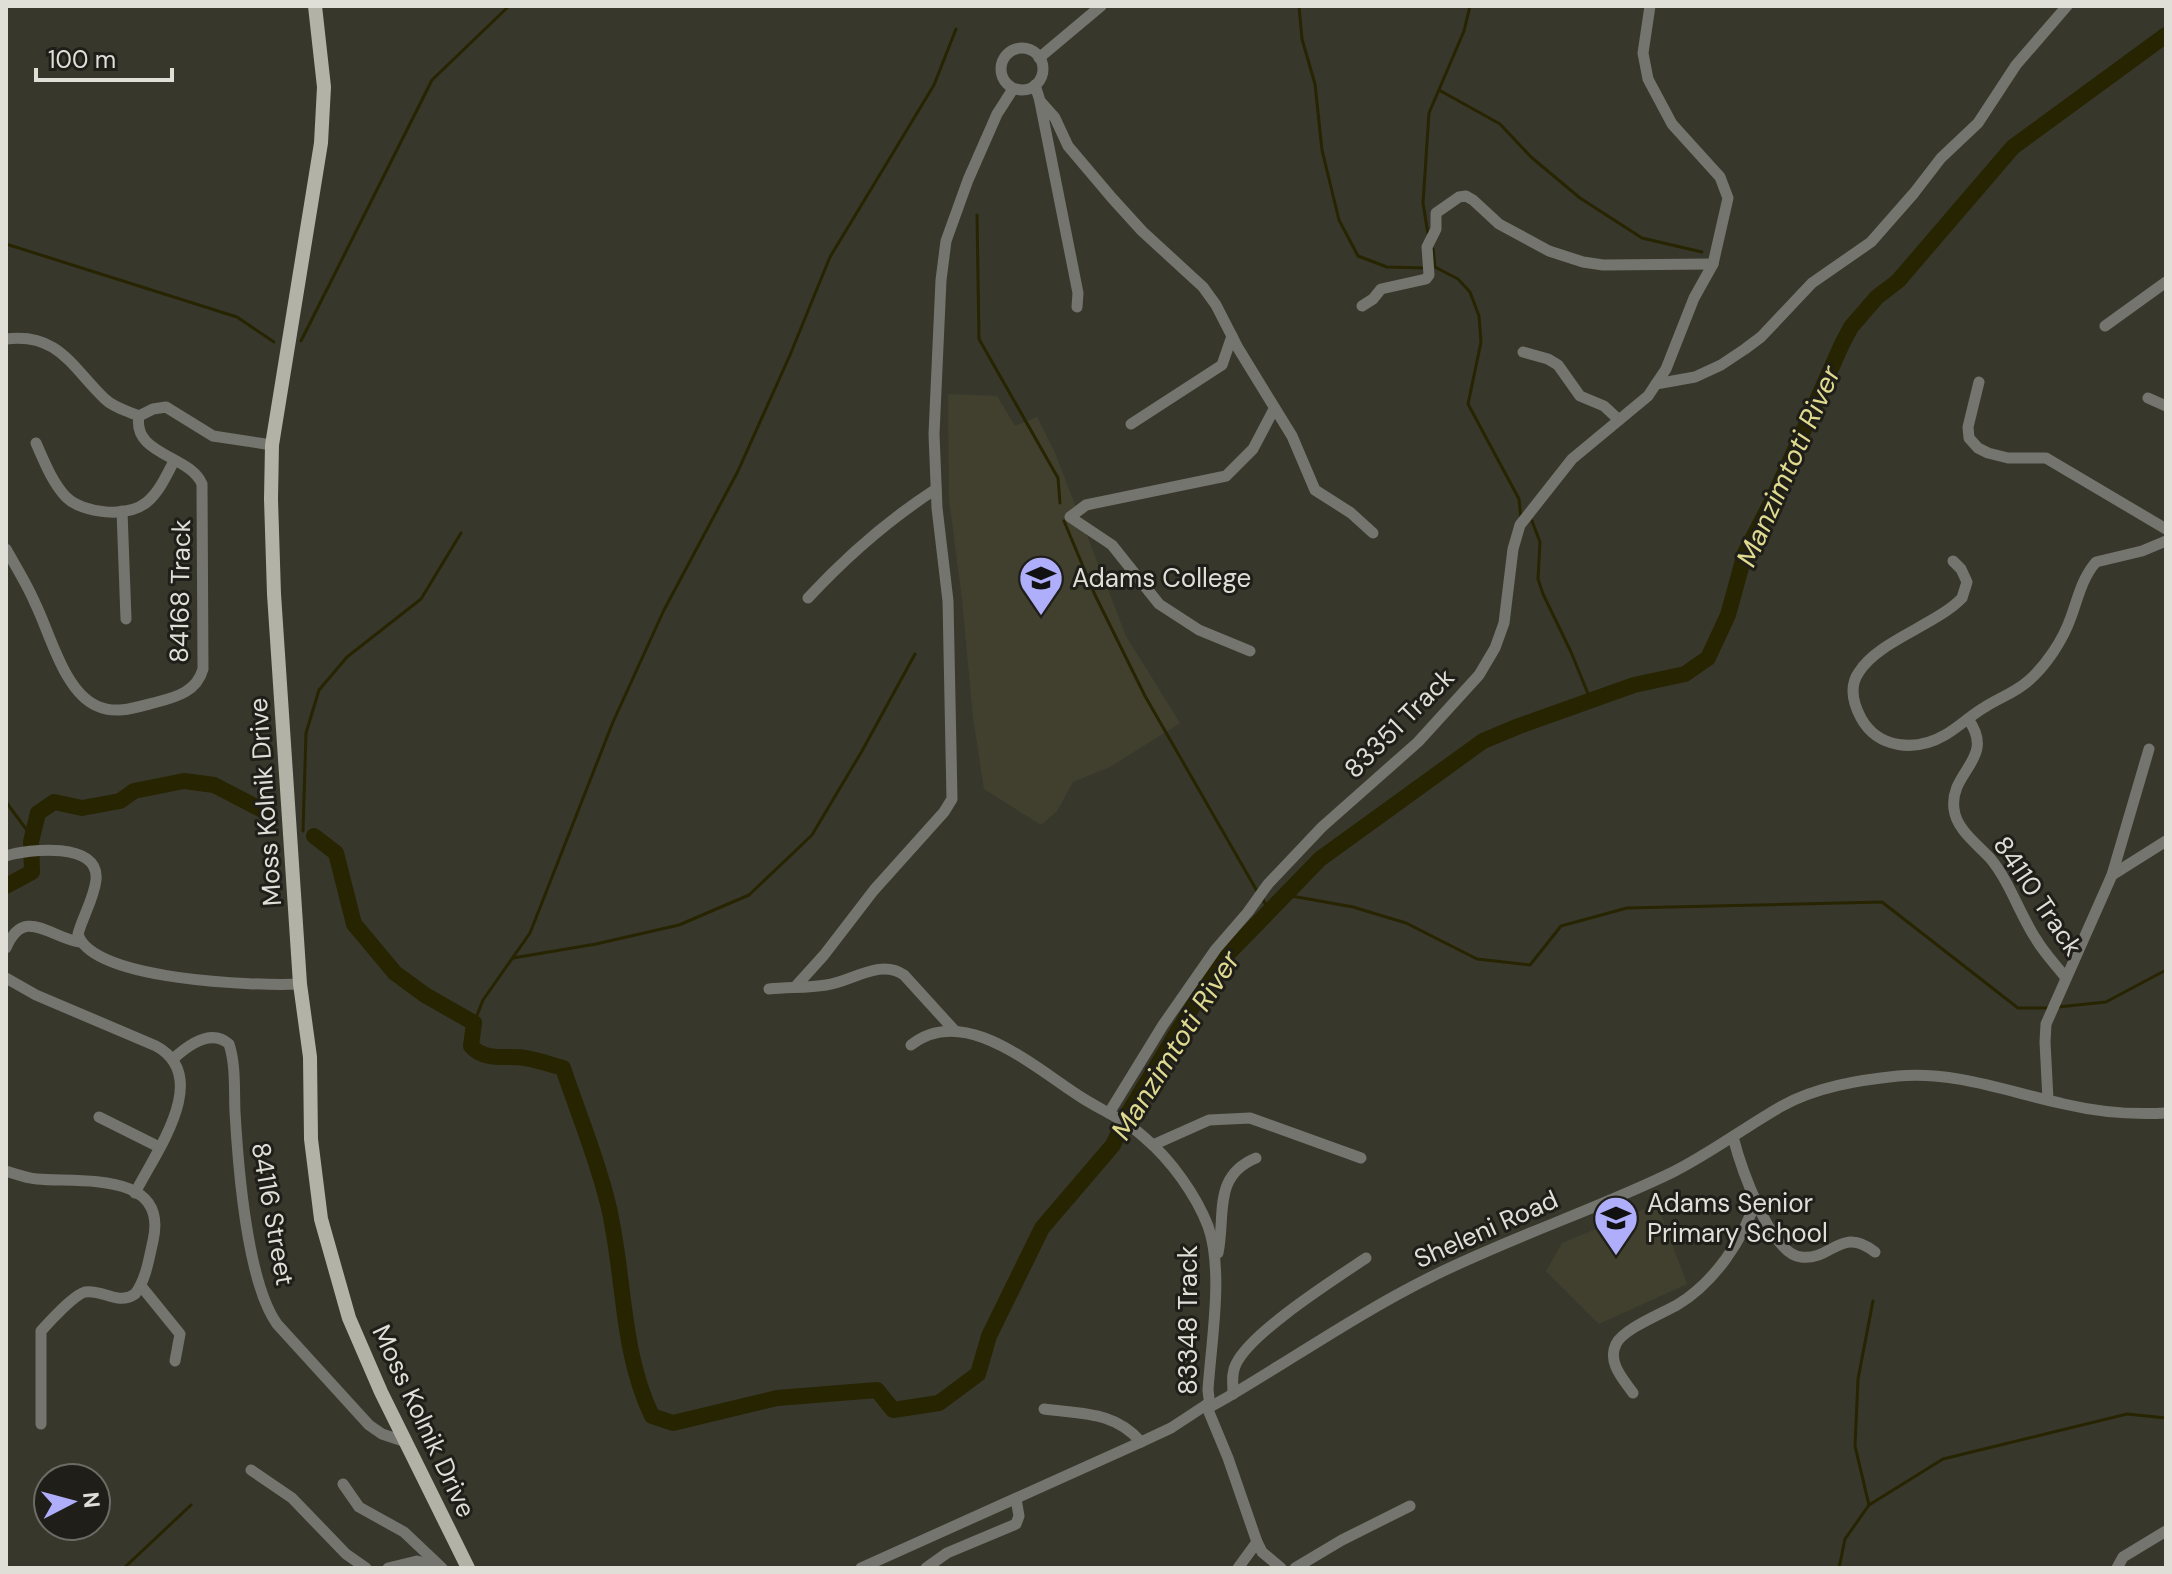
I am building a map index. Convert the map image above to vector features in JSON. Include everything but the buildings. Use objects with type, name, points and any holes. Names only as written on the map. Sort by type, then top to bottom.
[{"type":"main road","name":"Moss Kolnik Drive","points":[[315,6],[324,87],[321,143],[272,445],[271,499],[274,594],[300,984],[310,1057],[311,1139],[323,1229],[349,1318],[468,1568]]},
{"type":"street","points":[[1039,58],[1101,6]]},
{"type":"street","name":"83351 Track","points":[[1114,1115],[1163,1025],[1216,949],[1268,884],[1322,827],[1418,742],[1479,675],[1495,648],[1504,623],[1513,549],[1520,525],[1572,459],[1659,384],[1694,298],[1713,264],[1728,205],[1727,192],[1720,177],[1672,124],[1648,79],[1643,53],[1650,6]]},
{"type":"street","points":[[1656,384],[1695,377],[1733,357],[1761,337],[1812,283],[1871,242],[1941,158],[1978,123],[2016,65],[2067,6]]},
{"type":"street","points":[[1025,48],[1039,58],[1043,69],[1035,85],[1024,90],[1013,89],[1001,75],[1004,58],[1013,50],[1025,48]]},
{"type":"street","points":[[1035,85],[1078,293],[1077,307]]},
{"type":"street","points":[[796,986],[831,947],[874,890],[939,819],[952,799],[948,601],[936,489],[934,434],[941,280],[946,241],[983,144],[1013,89]]},
{"type":"street","points":[[1040,101],[1055,118],[1068,146],[1112,198],[1142,231],[1203,287],[1216,305],[1292,436],[1315,490],[1351,513],[1373,533]]},
{"type":"street","points":[[1362,306],[1381,289],[1426,279],[1429,275],[1427,247],[1436,229],[1436,213],[1462,197],[1469,197],[1499,224],[1549,251],[1583,262],[1616,265],[1713,264]]},
{"type":"street","points":[[2105,326],[2166,282]]},
{"type":"street","points":[[1222,365],[1232,336]]},
{"type":"street","points":[[6,339],[34,340],[57,349],[71,360],[108,402],[139,416],[166,407],[213,436],[272,445]]},
{"type":"street","points":[[1523,352],[1558,365],[1580,396],[1604,406],[1619,420]]},
{"type":"street","points":[[1131,424],[1222,365],[1248,362]]},
{"type":"street","points":[[1979,382],[1968,427],[1969,438],[1978,448],[2008,458],[2046,458],[2166,529]]},
{"type":"street","points":[[2148,398],[2166,406]]},
{"type":"street","points":[[1250,651],[1199,630],[1159,604],[1112,545],[1070,517],[1086,505],[1226,476],[1253,449],[1274,409]]},
{"type":"street","name":"84168 Track","points":[[6,549],[34,600],[63,667],[88,701],[105,709],[123,710],[173,698],[188,691],[199,680],[203,669],[202,488],[194,472],[142,437],[139,416]]},
{"type":"street","points":[[36,443],[55,482],[72,502],[88,508],[122,511],[147,502],[174,461]]},
{"type":"street","points":[[808,598],[864,542],[903,510],[936,489]]},
{"type":"street","points":[[122,511],[126,619]]},
{"type":"street","points":[[1953,561],[1967,582],[1962,598],[1866,663],[1855,680],[1853,695],[1866,726],[1884,741],[1920,745],[1936,740],[2018,689],[2045,663],[2070,621],[2082,583],[2096,562],[2142,551],[2166,541]]},
{"type":"street","name":"84110 Track","points":[[1968,719],[1977,732],[1979,745],[1954,796],[1956,816],[1962,828],[1996,866],[2037,941],[2066,978]]},
{"type":"street","points":[[2048,1100],[2046,1024],[2112,875],[2149,749]]},
{"type":"street","points":[[2112,875],[2166,841]]},
{"type":"street","points":[[6,856],[53,850],[78,854],[94,870],[96,881],[78,934],[88,951],[130,967],[171,976],[228,983],[300,984]]},
{"type":"street","points":[[6,948],[15,931],[29,925],[80,942]]},
{"type":"street","points":[[769,989],[823,986],[864,973],[895,970],[904,975],[955,1031]]},
{"type":"street","points":[[6,978],[36,995],[156,1046],[173,1059],[182,1083],[181,1097],[135,1193]]},
{"type":"street","points":[[911,1045],[930,1033],[955,1031]]},
{"type":"street","name":"83348 Track","points":[[955,1031],[995,1042],[1135,1129],[1153,1145],[1202,1211],[1214,1246],[1215,1262],[1208,1406]]},
{"type":"street","name":"84116 Street","points":[[173,1059],[189,1045],[204,1039],[220,1038],[229,1044],[241,1187],[256,1265],[270,1313],[281,1330],[369,1425],[382,1434],[406,1442]]},
{"type":"street","name":"Sheleni Road","points":[[861,1568],[879,1565],[1171,1428],[1429,1278],[1508,1240],[1647,1184],[1809,1094],[1899,1076],[1941,1076],[2101,1111],[2135,1115],[2166,1113]]},
{"type":"street","points":[[99,1117],[159,1147]]},
{"type":"street","points":[[1153,1145],[1209,1120],[1250,1118],[1361,1158]]},
{"type":"street","points":[[1733,1137],[1740,1163],[1756,1199],[1783,1248],[1793,1255],[1812,1256],[1848,1241],[1860,1241],[1875,1252]]},
{"type":"street","points":[[1215,1262],[1220,1244],[1221,1205],[1225,1191],[1237,1167],[1256,1158]]},
{"type":"street","points":[[6,1171],[35,1179],[107,1182],[128,1188],[152,1209],[156,1223],[141,1286],[135,1294],[127,1299],[90,1292],[77,1295],[41,1331],[41,1424]]},
{"type":"street","points":[[1633,1393],[1616,1367],[1614,1350],[1619,1338],[1698,1290],[1744,1235],[1756,1199]]},
{"type":"street","points":[[1233,1394],[1234,1366],[1243,1351],[1267,1329],[1366,1258]]},
{"type":"street","points":[[141,1286],[180,1334],[175,1361]]},
{"type":"street","points":[[1208,1406],[1257,1542],[1262,1552],[1287,1568],[1410,1506]]},
{"type":"street","points":[[1044,1409],[1105,1416],[1129,1428],[1141,1442]]},
{"type":"street","points":[[251,1470],[292,1498],[346,1554],[366,1568]]},
{"type":"street","points":[[343,1484],[359,1507],[404,1532],[441,1568]]},
{"type":"street","points":[[926,1568],[947,1553],[1016,1524],[1019,1516],[1016,1499]]},
{"type":"street","points":[[2117,1568],[2123,1557],[2166,1531]]},
{"type":"street","points":[[1238,1568],[1257,1542]]},
{"type":"street","points":[[388,1568],[417,1561],[441,1568]]},
{"type":"shaded area","name":"Adams College","points":[[948,394],[997,396],[1015,426],[1037,417],[1055,453],[1126,636],[1180,723],[1110,767],[1073,782],[1057,811],[1041,825],[984,789],[949,499]]},
{"type":"shaded area","name":"Adams Senior Primary School","points":[[1657,1204],[1687,1284],[1599,1324],[1546,1271],[1562,1243]]},
{"type":"waterway","points":[[301,341],[432,80],[509,6]]},
{"type":"waterway","points":[[1299,6],[1302,39],[1315,84],[1322,150],[1339,220],[1358,256],[1387,267],[1425,268]]},
{"type":"waterway","points":[[1428,234],[1423,203],[1429,113],[1464,31],[1470,6]]},
{"type":"waterway","points":[[474,1023],[483,1000],[530,933],[613,722],[664,610],[738,471],[830,257],[934,85],[956,29]]},
{"type":"waterway","name":"Manzimtoti River","points":[[314,836],[336,853],[354,924],[395,973],[425,995],[474,1023],[471,1046],[489,1056],[525,1058],[563,1068],[608,1204],[628,1338],[652,1416],[673,1423],[777,1398],[877,1390],[893,1410],[939,1403],[978,1374],[989,1336],[1042,1228],[1113,1145],[1126,1117],[1219,963],[1320,859],[1483,741],[1634,685],[1685,674],[1708,658],[1728,615],[1745,553],[1851,327],[1877,297],[1898,281],[2013,147],[2166,35]]},
{"type":"waterway","points":[[1439,90],[1500,124],[1531,157],[1580,198],[1642,238],[1702,252]]},
{"type":"waterway","points":[[977,215],[979,339],[1058,478],[1060,503]]},
{"type":"waterway","points":[[6,244],[237,317],[274,342]]},
{"type":"waterway","points":[[1433,249],[1435,267],[1458,279],[1470,292],[1479,316],[1481,342],[1468,404],[1519,499],[1521,519]]},
{"type":"waterway","points":[[1064,521],[1095,595],[1145,696],[1257,891]]},
{"type":"waterway","points":[[1532,521],[1540,542],[1538,579],[1591,701]]},
{"type":"waterway","points":[[303,831],[306,733],[319,690],[347,657],[421,599],[461,533]]},
{"type":"waterway","points":[[513,958],[596,944],[679,925],[749,895],[812,835],[915,654]]},
{"type":"waterway","name":"Manzimtoti River","points":[[6,886],[32,872],[31,842],[38,813],[54,802],[82,808],[120,801],[134,791],[184,781],[214,785],[264,811]]},
{"type":"waterway","points":[[6,802],[32,837]]},
{"type":"waterway","points":[[1286,895],[1353,907],[1406,923],[1477,959],[1530,965],[1561,926],[1627,908],[1882,902],[2018,1008],[2051,1008]]},
{"type":"waterway","points":[[1262,897],[1269,912]]},
{"type":"waterway","points":[[2058,1007],[2106,1002],[2166,970]]},
{"type":"waterway","points":[[1869,1505],[1855,1446],[1858,1379],[1873,1301]]},
{"type":"waterway","points":[[1839,1568],[1845,1539],[1869,1505],[1943,1459],[2127,1414],[2166,1418]]},
{"type":"waterway","points":[[124,1568],[191,1505]]},
{"type":"place","name":"Adams College","points":[[1041,617]]},
{"type":"place","name":"Adams Senior Primary School","points":[[1616,1257]]}]
